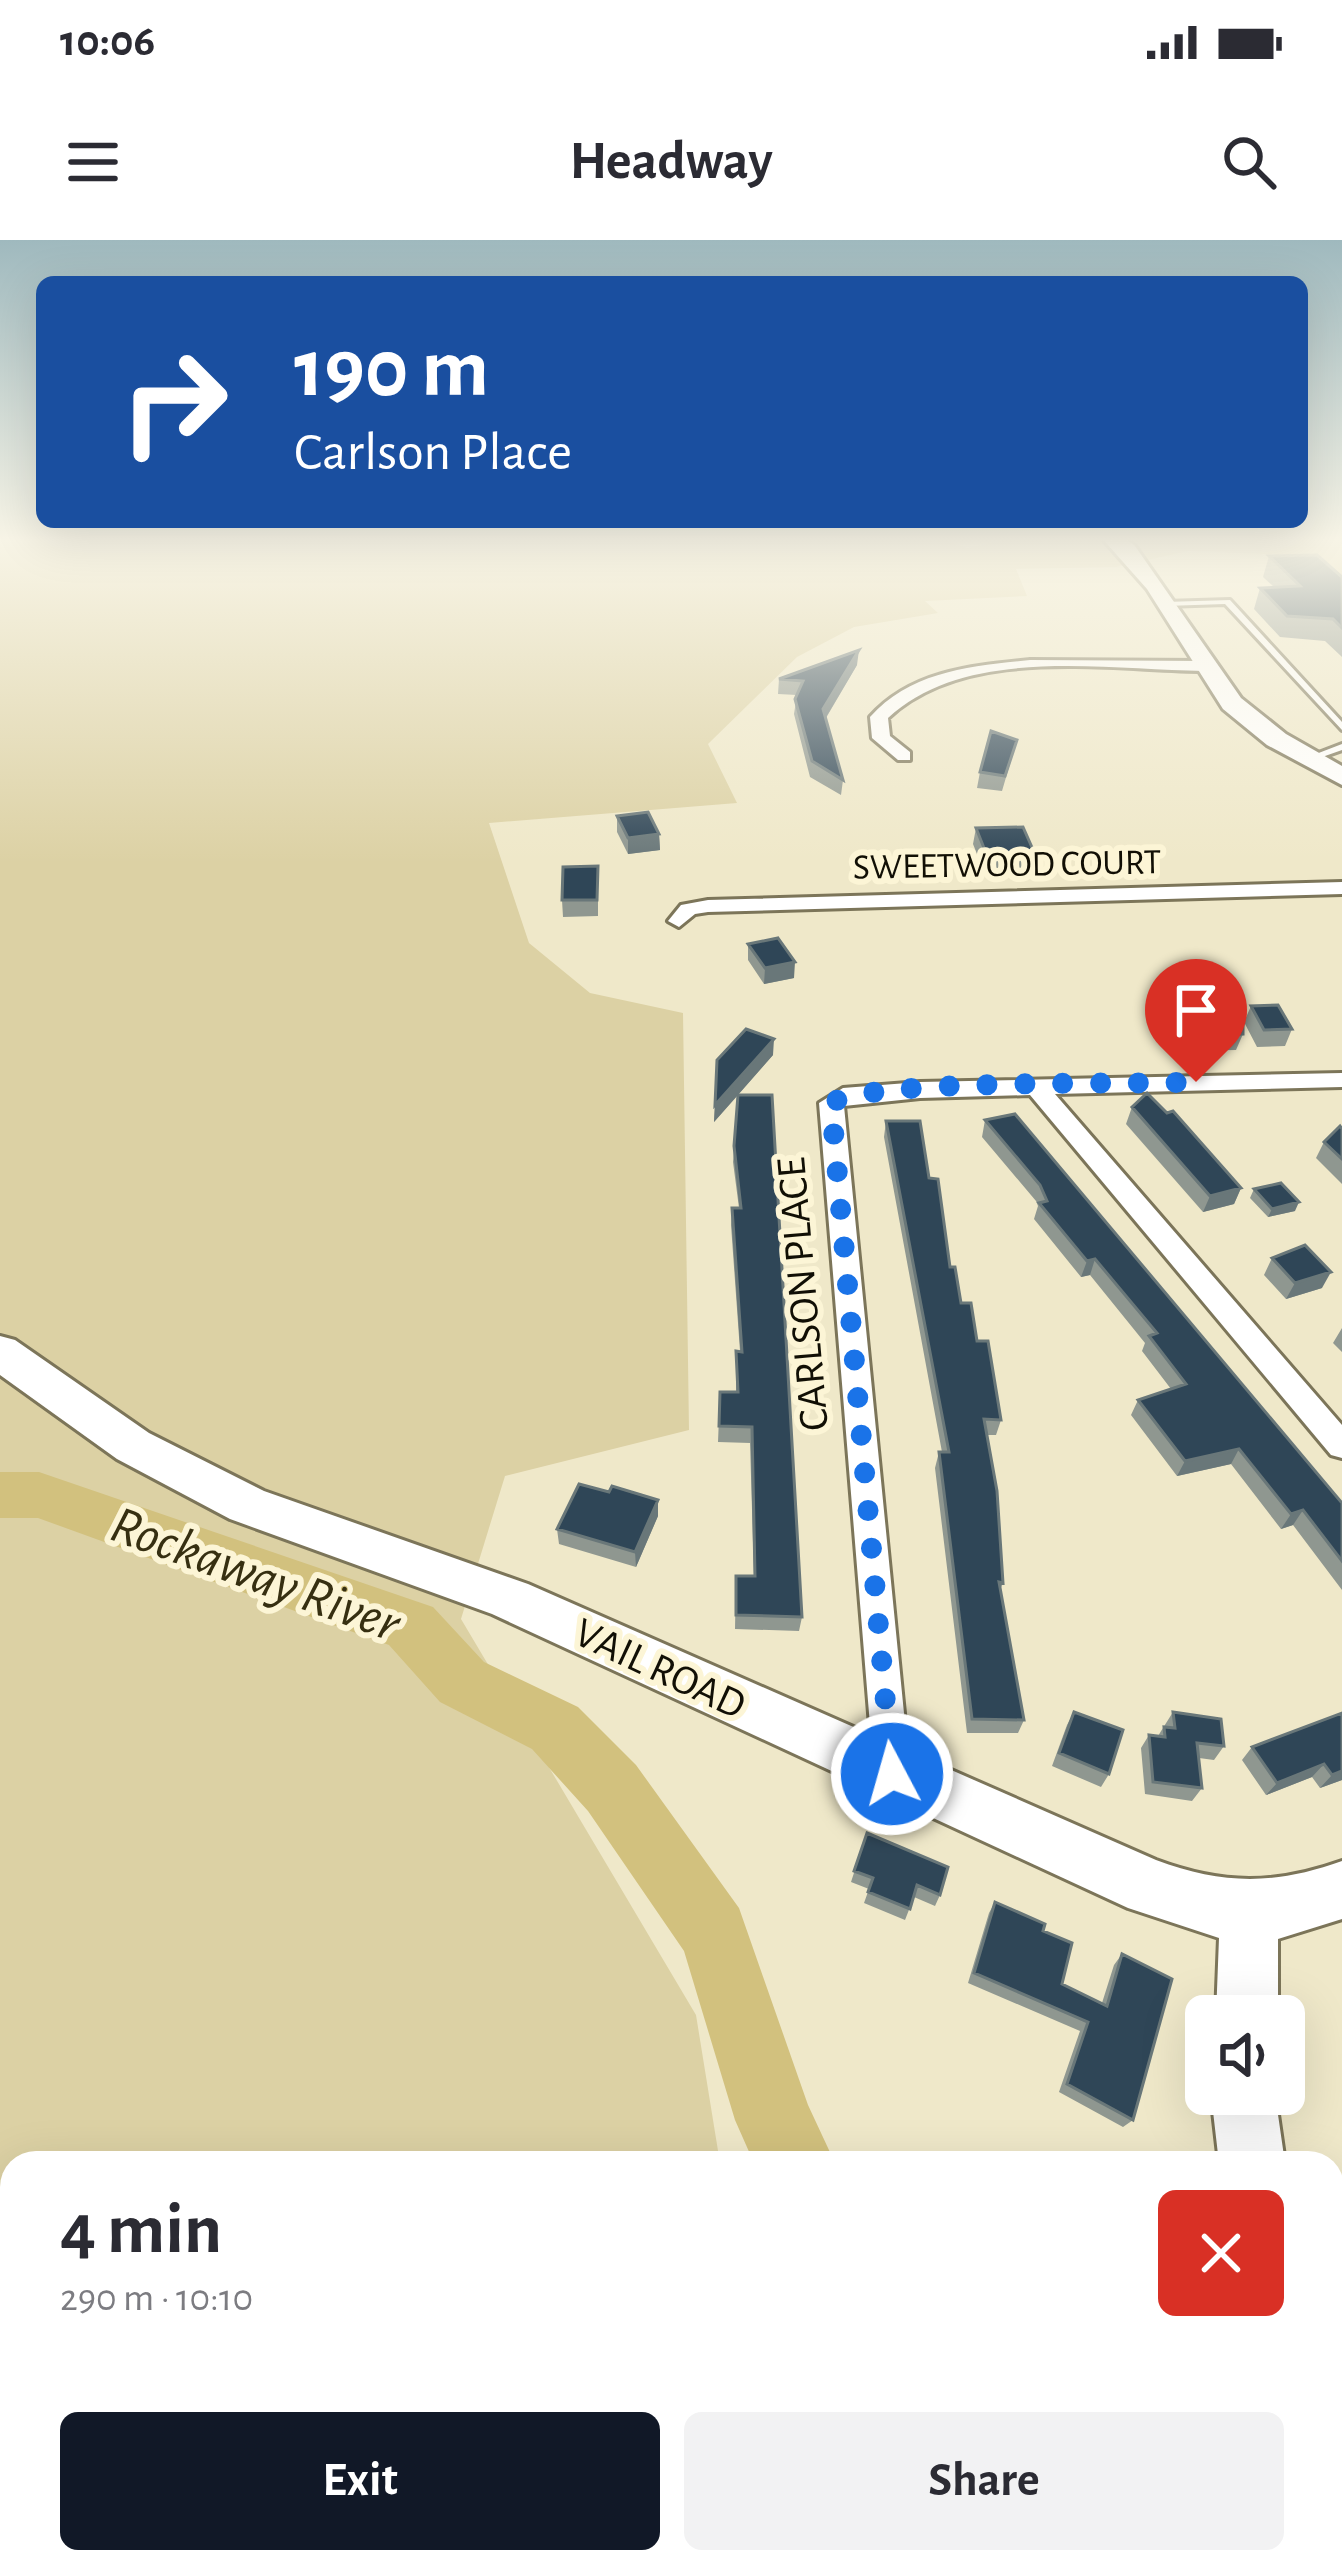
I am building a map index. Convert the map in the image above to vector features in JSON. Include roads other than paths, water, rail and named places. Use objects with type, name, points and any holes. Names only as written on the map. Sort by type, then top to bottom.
[{"type":"street","points":[[1191,645],[1235,707],[1342,777]]},
{"type":"street","points":[[904,756],[881,738],[879,717],[907,690],[939,677],[979,669],[1204,666]]},
{"type":"street","name":"SWEETWOOD COURT","points":[[679,921],[688,909],[707,906],[1342,888]]},
{"type":"street","name":"CARLSON PLACE","points":[[892,1774],[831,1103],[843,1096],[920,1090],[1336,1086]]},
{"type":"street","points":[[1036,1087],[1342,1446]]},
{"type":"street","name":"VAIL ROAD","points":[[0,1352],[133,1446],[247,1505],[510,1599],[1149,1887],[1198,1906],[1249,1916],[1292,1910],[1342,1890]]},
{"type":"street","points":[[1247,1995],[1249,1916]]},
{"type":"street","points":[[1246,2115],[1250,2151]]},
{"type":"lane","points":[[1266,645],[1342,728]]},
{"type":"lane","points":[[1308,759],[1342,747]]},
{"type":"waterway","name":"Rockaway River","points":[[0,1495],[39,1495],[411,1626],[462,1682],[555,1728],[612,1788],[714,1933],[774,2120],[789,2151]]}]
